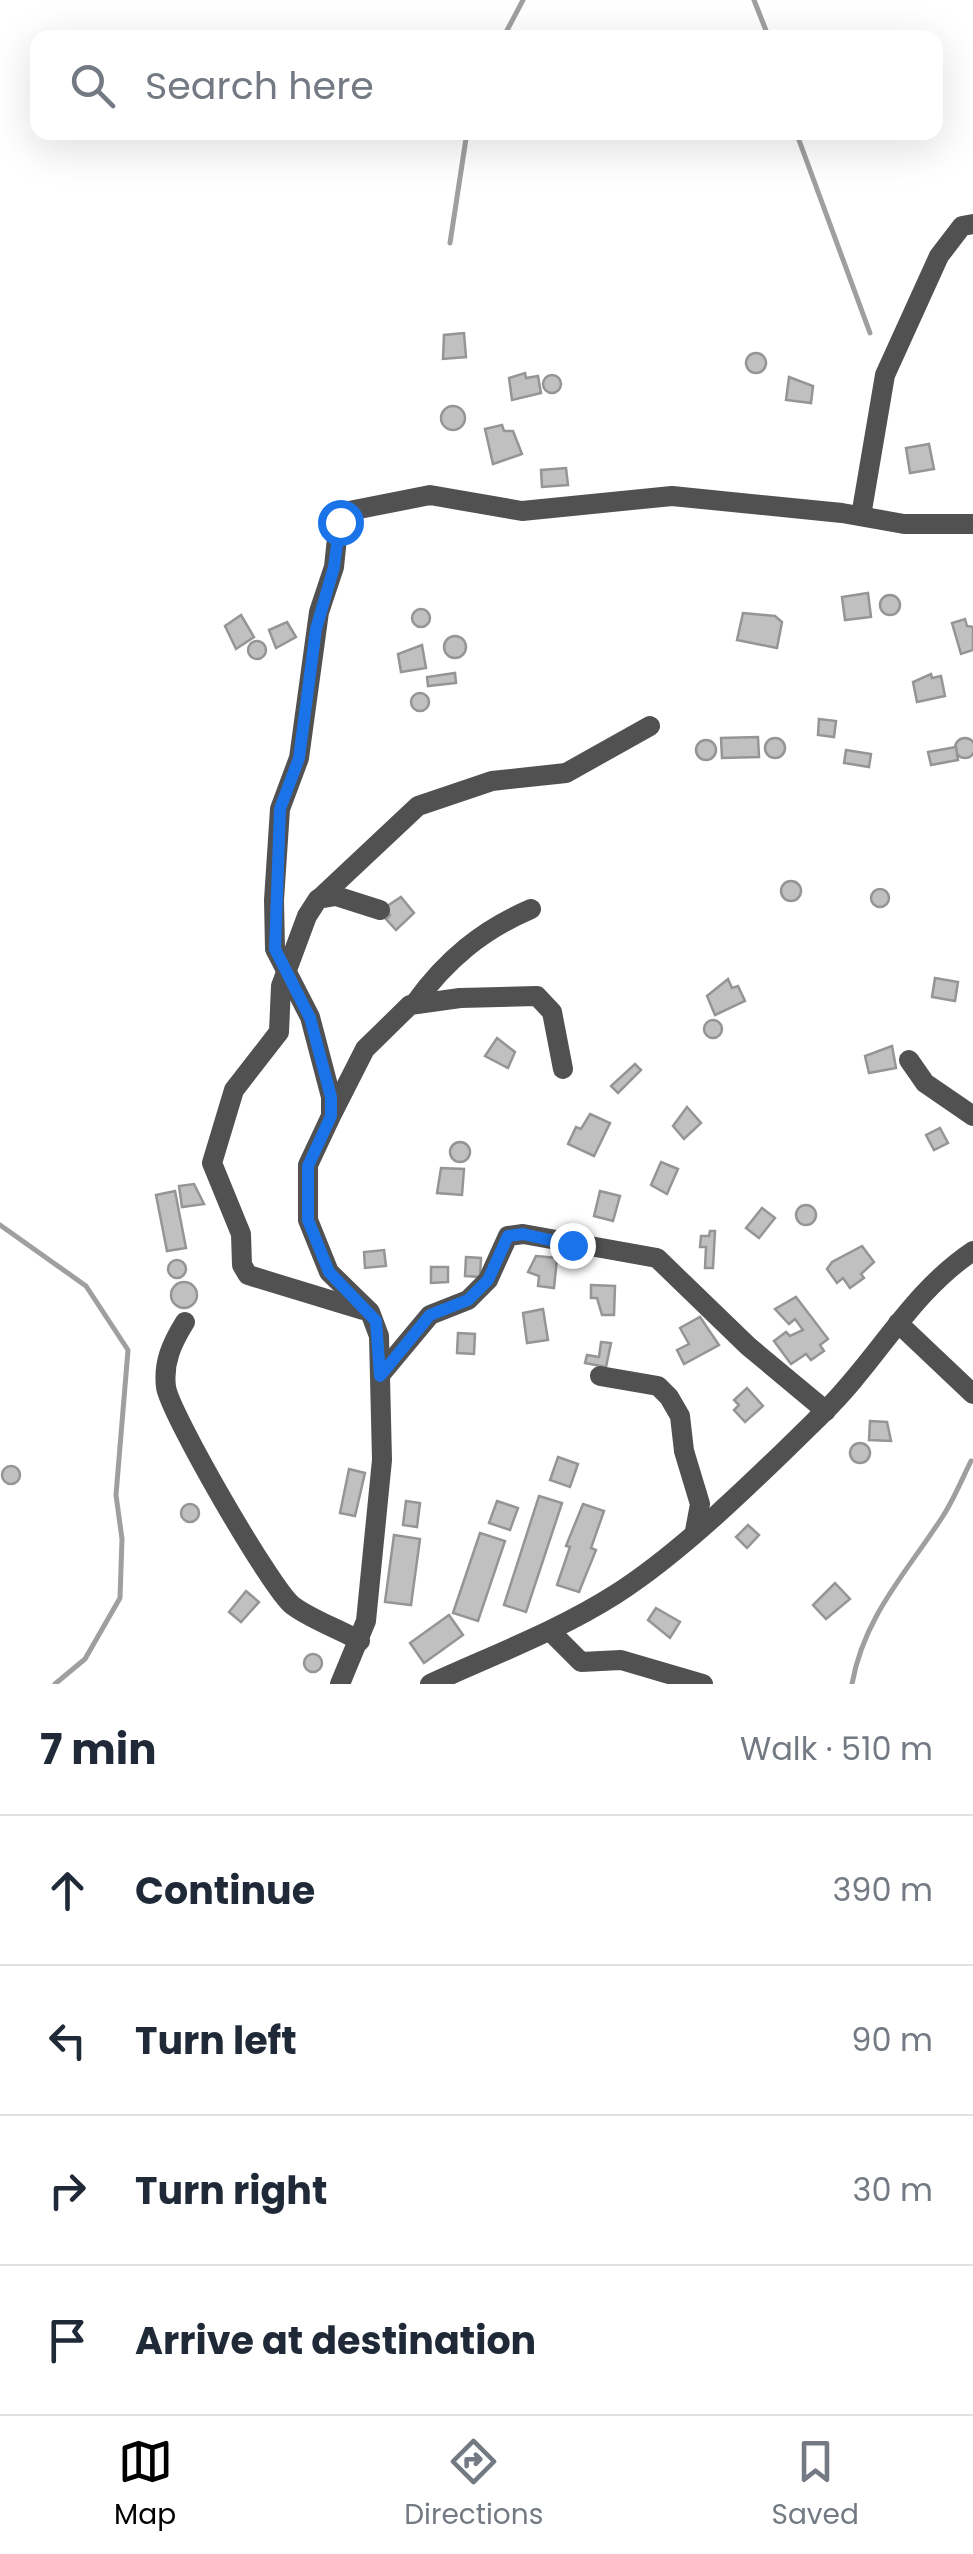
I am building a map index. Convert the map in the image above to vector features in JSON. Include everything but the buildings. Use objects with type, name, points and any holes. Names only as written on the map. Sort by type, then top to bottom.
[{"type":"street","points":[[861,516],[885,375],[940,256],[962,226],[973,224]]},
{"type":"street","points":[[331,1116],[331,1097],[310,1018],[275,949],[280,809],[299,758],[320,612],[334,567],[338,528],[349,510],[430,494],[522,511],[672,496],[904,524],[973,524]]},
{"type":"street","points":[[370,1312],[337,1305],[245,1271],[241,1234],[212,1164],[234,1090],[279,1032],[278,997],[307,916],[318,900],[418,806],[492,781],[566,773],[650,726]]},
{"type":"street","points":[[318,900],[336,896],[380,910]]},
{"type":"street","points":[[340,1684],[360,1641],[382,1460],[379,1336],[370,1312],[329,1272],[308,1220],[308,1166],[365,1050],[382,1029],[415,1004],[440,970],[470,943],[531,909]]},
{"type":"street","points":[[415,1004],[537,996],[552,1012],[563,1069]]},
{"type":"street","points":[[910,1060],[925,1083],[973,1116]]},
{"type":"street","points":[[380,1376],[430,1315],[468,1300],[488,1280],[508,1236],[523,1234],[657,1258],[748,1346],[826,1411]]},
{"type":"street","points":[[430,1684],[550,1632],[618,1593],[696,1531],[826,1411],[919,1298],[973,1251]]},
{"type":"street","points":[[185,1322],[169,1349],[166,1386],[177,1419],[227,1510],[292,1605],[360,1641]]},
{"type":"street","points":[[898,1323],[973,1394]]},
{"type":"street","points":[[600,1376],[658,1386],[680,1416],[684,1451],[700,1504],[696,1531]]},
{"type":"street","points":[[550,1632],[581,1662],[621,1660],[703,1684]]},
{"type":"waterway","points":[[507,30],[523,0]]},
{"type":"waterway","points":[[754,0],[766,30]]},
{"type":"waterway","points":[[450,243],[466,140]]},
{"type":"waterway","points":[[799,140],[870,333]]},
{"type":"waterway","points":[[0,1225],[86,1286],[128,1350],[116,1495],[122,1539],[120,1598],[85,1659],[55,1684]]},
{"type":"waterway","points":[[852,1684],[866,1637],[888,1595],[947,1509],[971,1461]]},
{"type":"route","points":[[340,522],[334,567],[316,629],[299,758],[280,809],[274,900],[275,949],[310,1018],[331,1097],[331,1116],[308,1166],[304,1189],[308,1220],[329,1272],[376,1321],[380,1376],[430,1315],[468,1300],[488,1280],[508,1236],[523,1234],[572,1245]]}]
